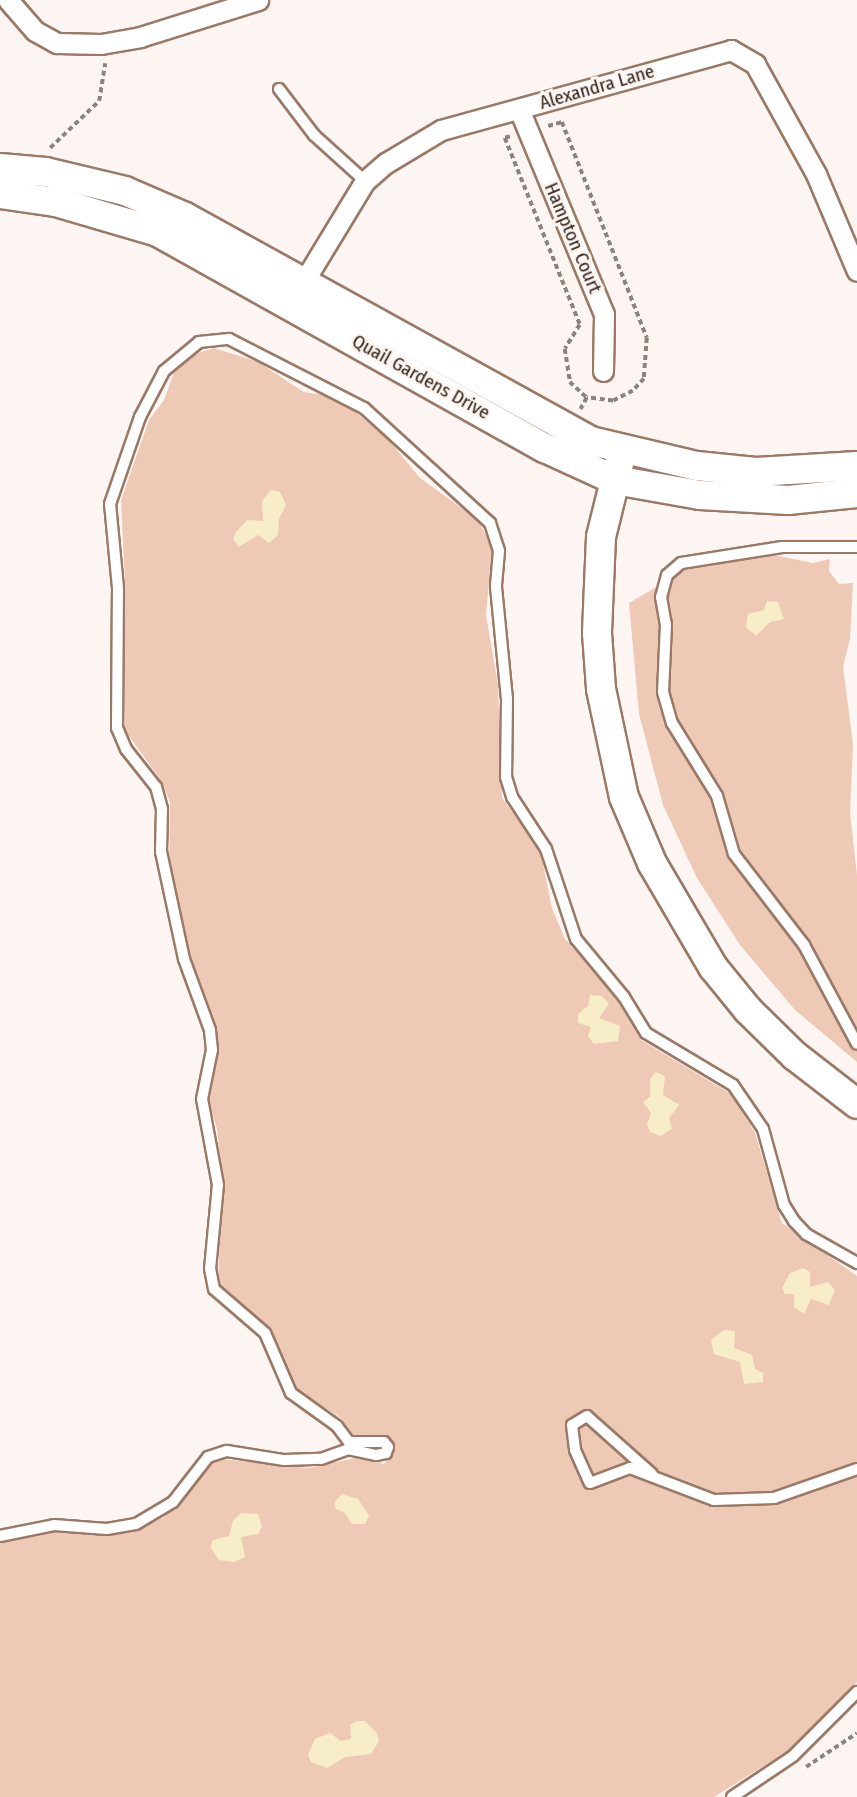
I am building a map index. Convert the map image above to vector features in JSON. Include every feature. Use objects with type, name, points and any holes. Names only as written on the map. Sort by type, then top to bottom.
[{"type":"main road","name":"Quail Gardens Drive","points":[[0,168],[46,172],[125,191],[185,216],[297,293],[545,447],[615,480],[700,495],[788,500],[857,493]]},
{"type":"main road","name":"Quail Gardens Drive","points":[[0,194],[56,202],[158,232],[297,293],[591,441],[623,451],[756,471],[857,466]]},
{"type":"main road","points":[[623,451],[601,537],[597,633],[601,689],[624,797],[658,875],[713,967],[748,1010],[794,1056],[857,1104]]},
{"type":"street","points":[[8,0],[35,31],[57,43],[101,44],[139,37],[258,0]]},
{"type":"street","name":"Alexandra Lane","points":[[297,293],[365,181],[386,163],[441,130],[731,50],[755,64],[816,174],[857,271]]},
{"type":"street","name":"Hampton Court","points":[[519,109],[604,314],[603,371]]},
{"type":"lane","points":[[279,89],[314,135],[365,181]]},
{"type":"lane","points":[[0,1536],[54,1525],[107,1529],[136,1524],[173,1502],[208,1457],[227,1451],[249,1458],[296,1460],[321,1459],[348,1449],[376,1455],[386,1453],[388,1447],[384,1442],[349,1442],[337,1426],[291,1393],[265,1333],[214,1289],[210,1269],[218,1185],[202,1099],[212,1050],[210,1030],[184,959],[161,852],[162,809],[156,787],[126,749],[117,728],[118,588],[110,504],[140,417],[164,371],[199,342],[229,339],[364,408],[490,523],[499,551],[496,587],[507,698],[506,777],[512,797],[546,849],[576,939],[624,997],[646,1033],[733,1085],[762,1129],[784,1205],[794,1221],[806,1234],[857,1263]]},
{"type":"lane","points":[[857,547],[782,547],[681,563],[667,575],[661,597],[666,624],[663,692],[672,723],[717,796],[734,854],[804,944],[857,1044]]},
{"type":"lane","points":[[652,1474],[587,1416],[572,1425],[575,1450],[590,1483],[629,1468],[652,1474],[713,1500],[774,1498],[857,1469]]},
{"type":"lane","points":[[732,1797],[793,1756],[857,1692]]},
{"type":"path","points":[[41,155],[99,102],[106,65],[101,44]]},
{"type":"path","points":[[567,406],[589,414]]},
{"type":"shaded area","points":[[214,348],[258,362],[304,392],[337,397],[387,438],[420,478],[478,520],[492,547],[486,615],[498,685],[502,798],[540,850],[552,908],[565,939],[613,993],[641,1040],[731,1094],[755,1133],[782,1223],[857,1276],[857,1682],[797,1745],[714,1797],[0,1797],[0,1542],[44,1532],[120,1534],[149,1525],[164,1517],[207,1466],[221,1459],[308,1468],[360,1457],[384,1464],[393,1453],[387,1438],[356,1438],[341,1418],[293,1387],[268,1331],[218,1285],[222,1180],[217,1129],[207,1094],[218,1038],[198,990],[169,867],[170,802],[160,779],[124,729],[125,582],[121,500],[149,420],[164,400],[175,370],[198,353]]},
{"type":"shaded area","points":[[769,554],[813,563],[830,559],[829,571],[839,584],[853,583],[850,639],[843,666],[853,745],[850,813],[857,875],[857,1062],[795,1010],[740,945],[697,878],[663,805],[639,714],[629,603],[685,570]]},
{"type":"sand","points":[[271,490],[280,492],[286,505],[279,519],[278,535],[269,543],[258,535],[239,547],[233,539],[236,532],[247,520],[263,521],[262,501]]},
{"type":"sand","points":[[767,601],[778,602],[784,619],[770,622],[756,636],[746,627],[748,614],[764,610]]},
{"type":"sand","points":[[590,995],[602,996],[609,1004],[599,1018],[620,1026],[618,1041],[594,1044],[588,1036],[591,1027],[578,1023],[578,1014],[588,1006]]},
{"type":"sand","points":[[656,1072],[665,1076],[663,1095],[679,1105],[669,1118],[672,1129],[661,1136],[650,1132],[647,1124],[651,1113],[643,1102],[650,1097],[650,1079]]},
{"type":"sand","points":[[803,1268],[810,1272],[810,1287],[828,1282],[835,1290],[829,1305],[811,1299],[804,1314],[794,1307],[794,1294],[785,1294],[782,1288],[790,1273]]},
{"type":"sand","points":[[724,1330],[735,1331],[734,1348],[752,1355],[755,1369],[763,1373],[763,1382],[744,1384],[740,1362],[714,1354],[711,1340]]},
{"type":"sand","points":[[342,1494],[358,1499],[369,1516],[365,1524],[352,1524],[344,1512],[336,1509],[334,1503]]},
{"type":"sand","points":[[241,1513],[258,1514],[262,1527],[258,1534],[241,1537],[245,1557],[234,1562],[219,1560],[210,1547],[213,1540],[229,1536],[233,1521]]},
{"type":"sand","points":[[365,1721],[377,1733],[379,1741],[371,1754],[345,1757],[327,1768],[311,1762],[308,1755],[315,1739],[330,1733],[341,1741],[351,1739],[350,1725]]}]
